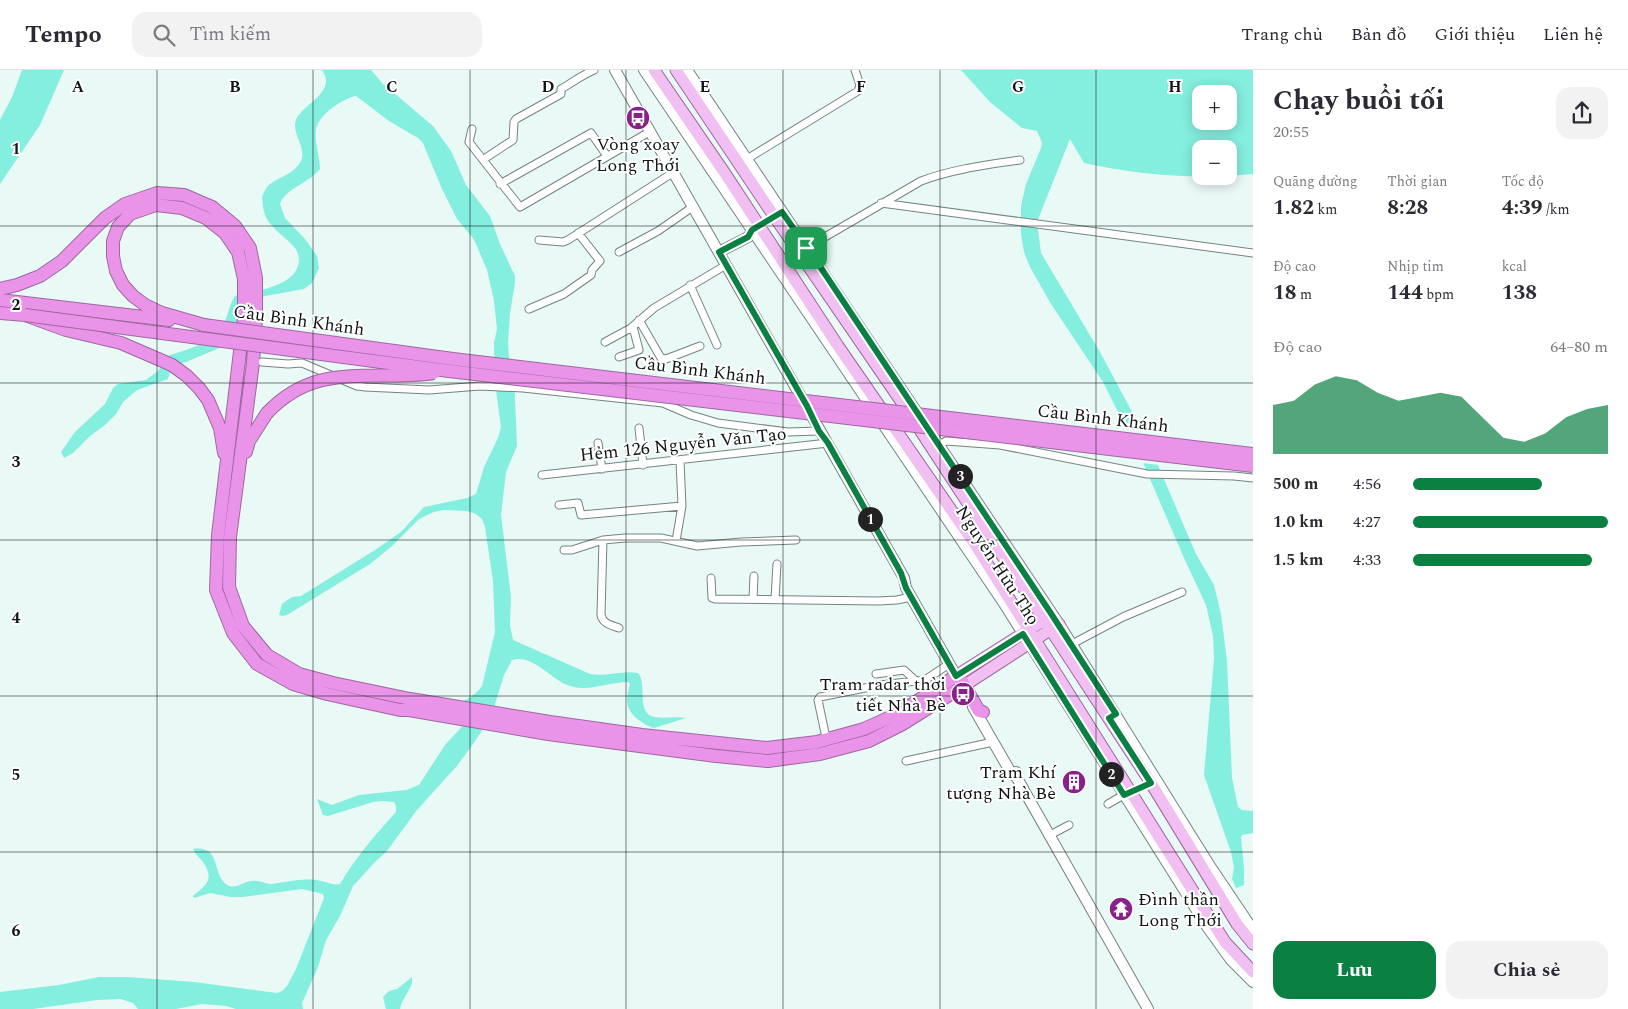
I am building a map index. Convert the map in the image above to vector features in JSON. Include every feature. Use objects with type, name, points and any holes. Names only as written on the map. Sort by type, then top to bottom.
[{"type":"highway","points":[[0,288],[17,285],[40,276],[62,262],[94,229],[125,204],[157,192],[184,195],[212,207],[235,226],[250,248],[256,278],[256,318],[253,363],[230,537],[229,587],[243,626],[267,655],[299,674],[410,705],[706,755],[768,761],[820,754],[869,740],[901,725],[962,681],[979,711],[983,712]]},
{"type":"highway","points":[[204,325],[162,313],[145,305],[123,285],[116,271],[113,256],[114,241],[118,227],[130,214],[156,205],[182,208],[206,218],[225,233],[238,252],[244,279],[244,318],[218,535],[216,590],[233,633],[258,664],[293,684],[327,694],[400,710],[410,705]]},
{"type":"highway","points":[[0,300],[204,325]]},
{"type":"highway","points":[[0,312],[449,371]]},
{"type":"highway","points":[[25,315],[66,330],[121,343],[172,365],[187,376],[199,388],[216,416],[224,456],[224,491]]},
{"type":"highway","name":"Cầu Bình Khánh","points":[[204,325],[453,359],[1253,454]]},
{"type":"highway","points":[[237,481],[250,441],[267,413],[287,394],[308,383],[325,378],[347,376],[418,375],[449,371]]},
{"type":"highway","name":"Cầu Bình Khánh","points":[[449,371],[1253,466]]},
{"type":"main road","points":[[615,70],[694,206],[807,406],[819,431],[828,443],[904,578],[911,585],[994,742],[1010,771],[1017,778]]},
{"type":"main road","name":"Nguyễn Hữu Thọ","points":[[644,70],[976,546],[1029,637],[1127,793],[1217,942],[1231,960],[1253,982]]},
{"type":"main road","name":"Nguyễn Hữu Thọ","points":[[654,70],[755,228]]},
{"type":"main road","points":[[676,70],[778,214]]},
{"type":"main road","points":[[687,70],[747,159],[778,214]]},
{"type":"main road","points":[[718,250],[748,237],[755,228],[778,214]]},
{"type":"main road","name":"Nguyễn Hữu Thọ","points":[[778,214],[806,248],[939,445],[1205,865],[1237,924],[1253,944]]},
{"type":"main road","name":"Nguyễn Hữu Thọ","points":[[778,214],[820,284],[1052,622],[1072,644],[1151,783],[1205,865],[1253,930]]},
{"type":"main road","points":[[904,578],[906,588],[911,597],[949,664],[962,681]]},
{"type":"main road","points":[[962,681],[1052,622]]},
{"type":"main road","points":[[983,712],[1014,768],[1017,778],[1148,1009]]},
{"type":"main road","points":[[1127,793],[1151,783]]},
{"type":"main road","name":"Nguyễn Hữu Thọ","points":[[1146,824],[1225,942],[1253,972]]},
{"type":"street","points":[[488,157],[513,140],[514,122],[516,119],[561,94],[561,89],[576,82],[582,75],[594,70]]},
{"type":"street","points":[[747,159],[858,91],[860,85],[858,74],[854,70]]},
{"type":"street","points":[[472,129],[469,142],[500,184],[520,207],[650,131]]},
{"type":"street","points":[[500,184],[591,133],[607,156]]},
{"type":"street","points":[[806,248],[881,203],[938,174],[1020,160]]},
{"type":"street","points":[[539,240],[563,242],[674,172]]},
{"type":"street","points":[[881,203],[1253,253]]},
{"type":"street","points":[[619,252],[658,230],[694,206]]},
{"type":"street","points":[[529,310],[564,294],[591,275],[592,270],[600,261],[578,233]]},
{"type":"street","points":[[605,342],[633,327],[654,308],[690,285],[726,265]]},
{"type":"street","points":[[690,285],[717,344]]},
{"type":"street","points":[[640,320],[661,358],[666,359],[700,346]]},
{"type":"street","points":[[619,357],[639,350],[633,327]]},
{"type":"street","points":[[262,362],[302,363],[357,386],[365,387],[429,390],[480,386],[523,388],[663,403],[691,415],[718,423],[788,432],[819,431]]},
{"type":"street","points":[[639,428],[643,465]]},
{"type":"street","points":[[939,445],[946,441],[1000,445],[1147,474],[1253,478]]},
{"type":"street","points":[[598,443],[602,469]]},
{"type":"street","name":"Hẻm 126 Nguyễn Văn Tạo","points":[[542,475],[828,443]]},
{"type":"street","points":[[676,541],[682,506],[680,461]]},
{"type":"street","points":[[559,505],[578,503],[581,515],[682,506]]},
{"type":"street","points":[[564,550],[572,550],[603,540],[644,537],[697,546],[796,540]]},
{"type":"street","points":[[603,540],[600,615],[602,621],[606,624],[619,628]]},
{"type":"street","points":[[775,599],[777,564]]},
{"type":"street","points":[[753,599],[754,576]]},
{"type":"street","points":[[711,578],[712,598],[718,599],[897,600],[911,597]]},
{"type":"street","points":[[1072,644],[1123,617],[1182,592]]},
{"type":"street","points":[[824,733],[818,700],[820,697],[870,687],[927,679],[949,664]]},
{"type":"street","points":[[876,674],[906,671],[916,680]]},
{"type":"street","points":[[906,761],[994,742]]},
{"type":"street","points":[[1108,804],[1127,793]]},
{"type":"street","points":[[1050,835],[1069,826]]},
{"type":"shaded area","points":[[22,70],[64,70],[40,125],[0,184],[0,120],[12,97]]},
{"type":"shaded area","points":[[322,70],[371,70],[382,83],[433,126],[451,151],[466,185],[490,216],[500,244],[515,276],[508,343],[514,377],[517,446],[506,472],[501,515],[511,597],[510,625],[513,640],[590,674],[638,673],[642,684],[643,705],[649,715],[659,718],[686,718],[654,728],[640,721],[632,714],[627,700],[630,684],[628,682],[590,688],[575,687],[561,682],[527,660],[512,660],[504,675],[491,717],[471,747],[456,767],[417,810],[387,851],[353,886],[340,916],[326,940],[318,967],[302,1003],[303,1009],[236,1009],[226,1006],[202,1004],[176,1009],[138,1009],[133,1003],[121,999],[97,1000],[33,1009],[0,1009],[0,992],[59,985],[99,977],[194,982],[277,993],[282,991],[287,986],[296,969],[324,898],[323,894],[302,889],[242,897],[210,893],[194,898],[193,896],[205,885],[209,878],[207,868],[193,849],[208,851],[215,861],[222,880],[230,886],[237,886],[252,881],[271,884],[296,880],[340,884],[366,846],[396,812],[396,806],[394,802],[373,802],[328,816],[323,815],[317,799],[332,805],[359,795],[406,790],[419,785],[445,745],[471,717],[449,707],[471,697],[482,686],[495,632],[493,581],[485,527],[482,519],[476,514],[467,511],[444,510],[434,512],[419,519],[391,547],[370,564],[287,615],[279,615],[282,604],[292,597],[301,596],[375,550],[401,532],[424,507],[467,498],[476,494],[484,467],[498,438],[501,427],[495,383],[494,343],[497,329],[494,301],[487,270],[476,244],[457,219],[423,143],[389,121],[356,96],[344,100],[321,119],[316,130],[316,145],[320,169],[287,194],[280,204],[285,218],[305,239],[317,256],[319,268],[312,283],[304,289],[265,296],[254,300],[224,346],[174,367],[168,379],[137,390],[123,402],[116,414],[105,425],[90,436],[73,453],[64,458],[61,452],[75,432],[105,404],[113,388],[118,384],[146,380],[158,371],[170,355],[195,347],[210,339],[226,319],[235,296],[263,290],[283,282],[291,277],[296,270],[299,261],[297,252],[291,243],[267,219],[262,197],[269,185],[291,172],[301,161],[302,151],[295,125],[296,120],[299,114],[317,97],[326,85],[326,78]]},
{"type":"shaded area","points":[[961,70],[1253,70],[1253,174],[1237,175],[1237,140],[1192,140],[1192,176],[1136,172],[1084,163],[1070,139],[1037,222],[1041,253],[1100,352],[1131,410],[1151,449],[1196,554],[1214,585],[1221,614],[1227,661],[1232,778],[1238,807],[1242,810],[1253,811],[1253,833],[1242,835],[1241,837],[1244,885],[1236,888],[1232,879],[1234,867],[1231,852],[1204,775],[1214,659],[1213,636],[1206,605],[1141,458],[1103,382],[1051,304],[1030,267],[1024,252],[1021,234],[1021,206],[1026,184],[1042,143],[1037,131],[1022,128],[990,102]]},
{"type":"shaded area","points":[[412,977],[411,985],[400,1009],[386,1009],[383,997],[389,991],[397,989]]},
{"type":"pier","points":[[1123,428],[1145,431],[1161,465],[1140,463]]},
{"type":"place","name":"Vòng xoay Long Thới","points":[[638,118]]},
{"type":"place","name":"Trạm radar thời tiết Nhà Bè","points":[[963,694]]},
{"type":"place","name":"Trạm Khí tượng Nhà Bè","points":[[1074,782]]},
{"type":"place","name":"Đình thần Long Thới","points":[[1121,909]]},
{"type":"route","points":[[782,212],[806,248],[1072,644],[1116,714],[1109,718],[1151,783],[1124,795],[1023,634],[956,676],[906,588],[904,578],[719,252],[748,237],[752,230],[782,212]]}]
